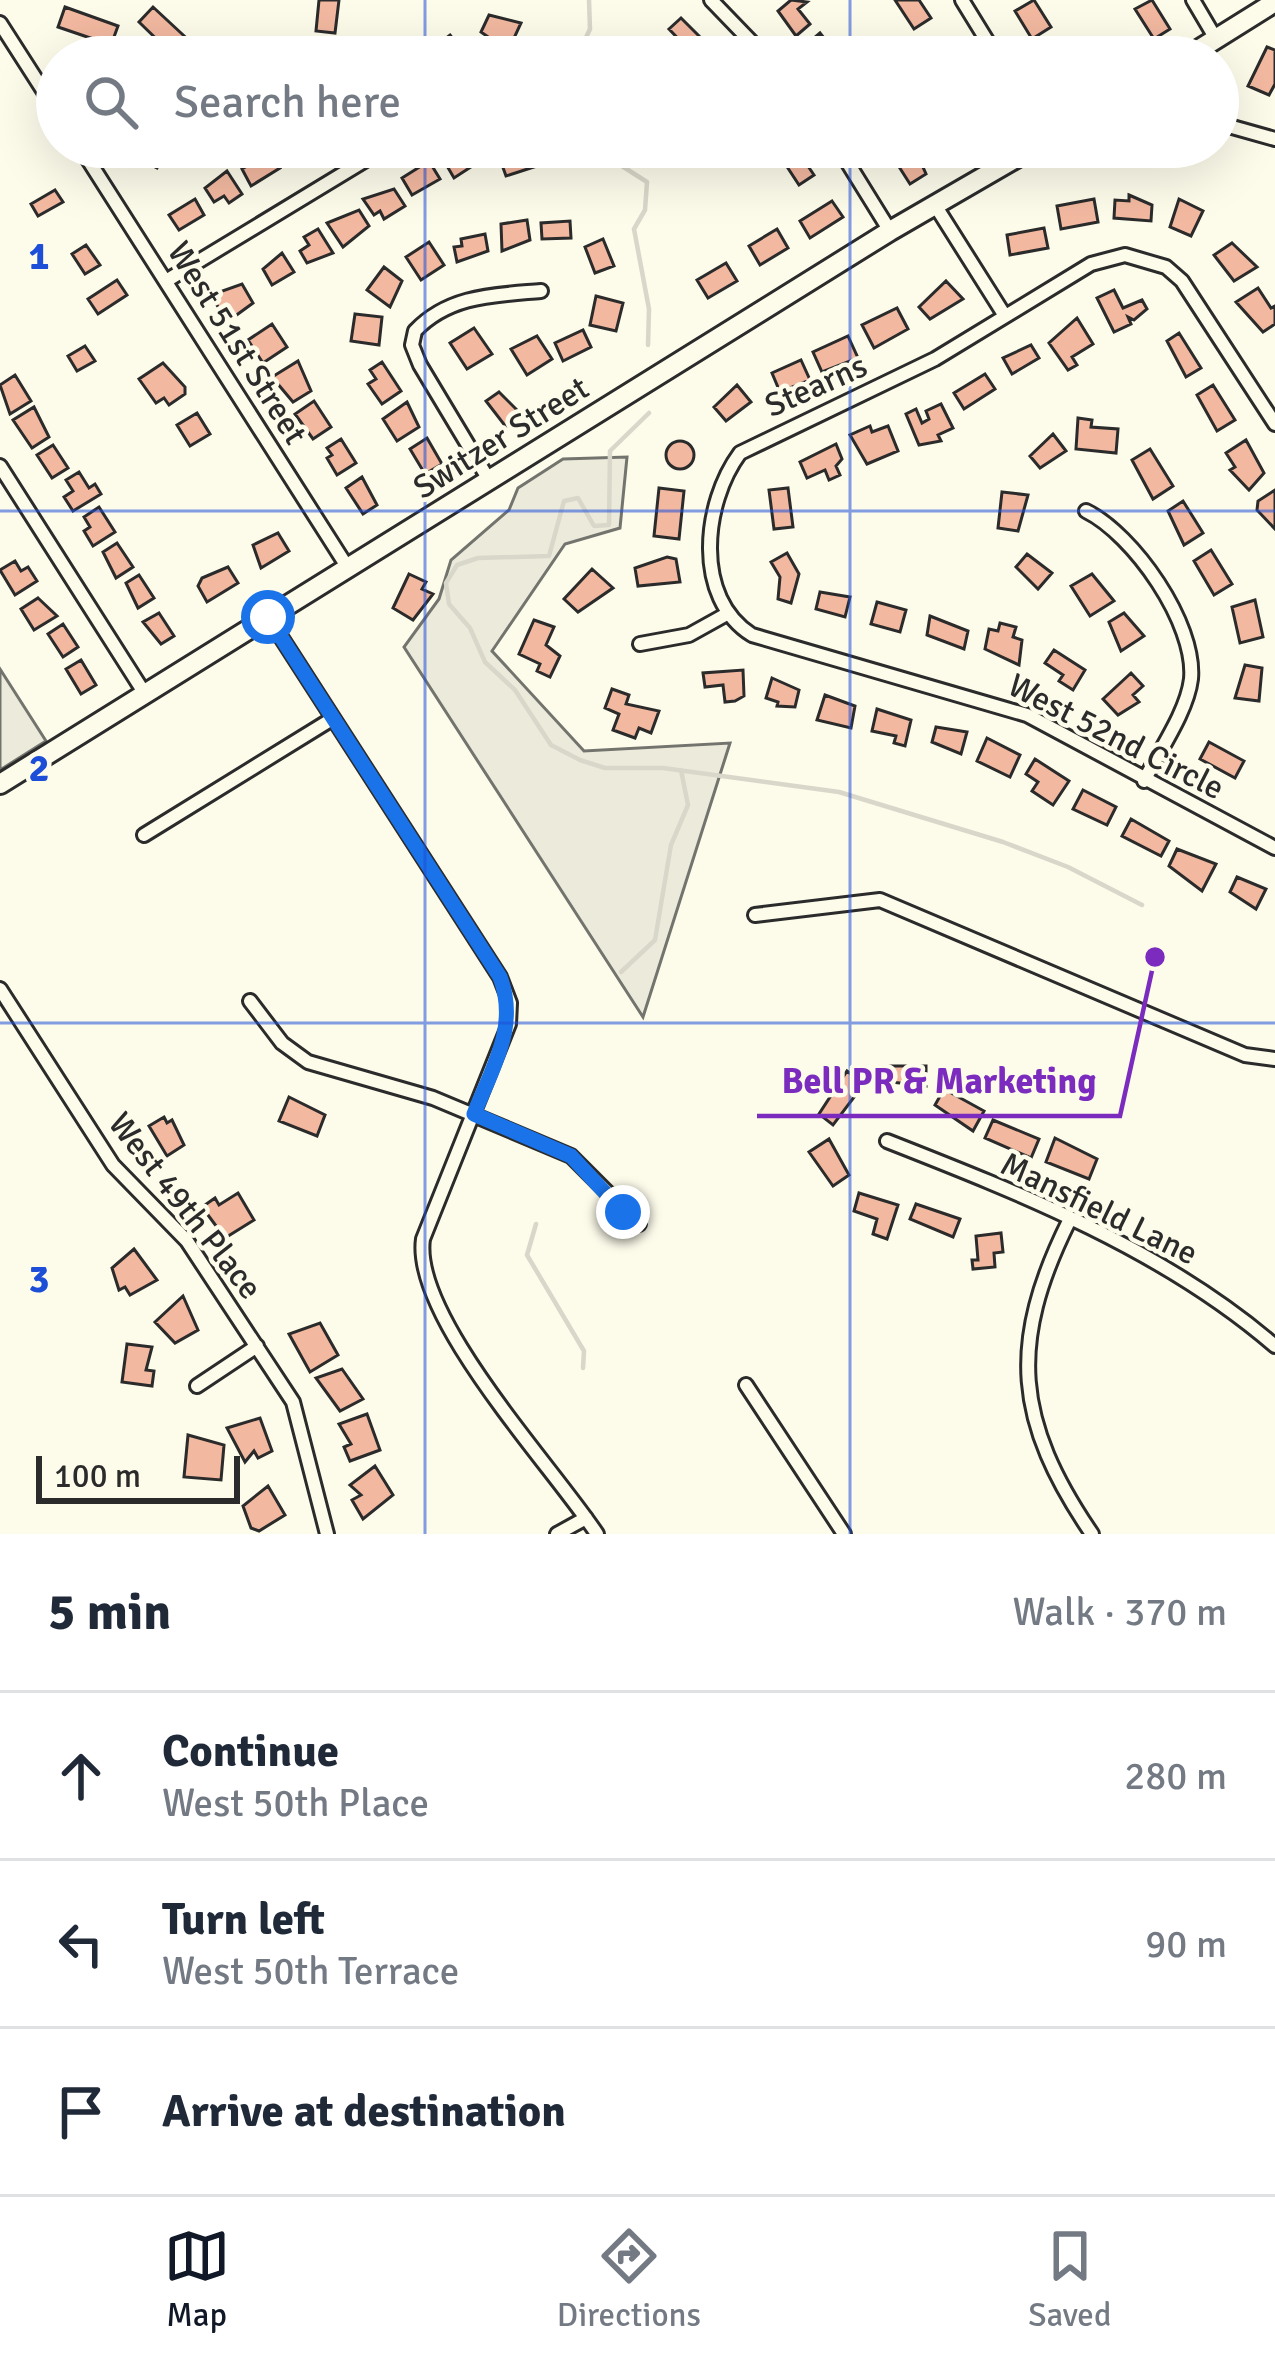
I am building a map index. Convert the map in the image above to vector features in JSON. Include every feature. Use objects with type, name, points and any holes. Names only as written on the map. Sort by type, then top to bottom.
[{"type":"street","points":[[711,0],[746,36]]},
{"type":"street","points":[[962,0],[984,36]]},
{"type":"street","points":[[1193,0],[1214,36]]},
{"type":"street","points":[[1221,36],[1275,2]]},
{"type":"street","points":[[0,23],[36,79]]},
{"type":"street","points":[[1239,129],[1275,139]]},
{"type":"street","name":"West 51st Street","points":[[93,168],[348,568]]},
{"type":"street","points":[[166,281],[352,168]]},
{"type":"street","points":[[851,168],[890,231]]},
{"type":"street","name":"Switzer Street","points":[[0,784],[999,168]]},
{"type":"street","points":[[935,205],[1005,316]]},
{"type":"street","name":"Stearns","points":[[725,615],[712,585],[711,556],[723,476],[740,453],[876,390],[1091,264],[1125,255],[1147,258],[1182,280],[1275,424]]},
{"type":"street","points":[[489,480],[412,345],[415,331],[452,305],[484,296],[541,291]]},
{"type":"street","points":[[0,466],[145,694]]},
{"type":"street","points":[[1086,511],[1111,524],[1137,554],[1178,619],[1190,655],[1189,690],[1144,782]]},
{"type":"street","points":[[640,644],[689,634],[725,615]]},
{"type":"street","name":"West 52nd Circle","points":[[725,615],[767,641],[1027,715],[1144,782],[1275,848]]},
{"type":"street","points":[[268,617],[500,977],[510,1003],[509,1024],[423,1239],[427,1288],[516,1429],[567,1486],[597,1534]]},
{"type":"street","points":[[144,835],[332,719]]},
{"type":"street","points":[[755,915],[880,900],[1246,1055],[1275,1059]]},
{"type":"street","name":"West 49th Place","points":[[0,989],[112,1165],[187,1241],[257,1346],[300,1418],[327,1534]]},
{"type":"street","points":[[250,1001],[287,1048],[308,1062],[474,1114],[571,1156],[639,1224]]},
{"type":"street","name":"Mansfield Lane","points":[[887,1141],[1167,1268],[1275,1346]]},
{"type":"street","points":[[1069,1221],[1034,1303],[1026,1373],[1035,1431],[1051,1469],[1092,1534]]},
{"type":"street","points":[[197,1387],[257,1346]]},
{"type":"street","points":[[746,1385],[844,1534]]},
{"type":"street","points":[[557,1534],[586,1518]]},
{"type":"shaded area","points":[[627,457],[620,528],[565,544],[492,651],[584,751],[730,743],[643,1017],[404,647],[439,599],[451,560],[509,510],[518,488],[563,459]]},
{"type":"shaded area","points":[[0,669],[46,741],[0,770]]},
{"type":"building","points":[[319,0],[339,0],[335,33],[316,31]]},
{"type":"building","points":[[791,0],[807,2],[798,9],[810,24],[796,36],[778,11]]},
{"type":"building","points":[[895,0],[919,0],[931,18],[914,29]]},
{"type":"building","points":[[1034,0],[1051,27],[1030,36],[1015,11]]},
{"type":"building","points":[[1152,0],[1170,29],[1152,36],[1135,9]]},
{"type":"building","points":[[65,7],[118,26],[114,36],[84,36],[58,27]]},
{"type":"building","points":[[153,7],[184,36],[153,36],[139,22]]},
{"type":"building","points":[[489,15],[521,23],[515,36],[481,32]]},
{"type":"building","points":[[681,18],[699,36],[676,36],[669,29]]},
{"type":"building","points":[[1267,47],[1275,50],[1275,84],[1269,95],[1248,86]]},
{"type":"building","points":[[244,168],[280,168],[251,186]]},
{"type":"building","points":[[418,168],[433,168],[440,179],[412,195],[402,178]]},
{"type":"building","points":[[448,168],[469,168],[454,178]]},
{"type":"building","points":[[503,168],[531,168],[506,176]]},
{"type":"building","points":[[788,168],[809,168],[814,175],[799,185]]},
{"type":"building","points":[[900,168],[923,168],[926,174],[910,184]]},
{"type":"building","points":[[227,171],[242,194],[229,203],[224,196],[214,202],[205,188]]},
{"type":"building","points":[[394,189],[405,206],[384,219],[380,211],[374,215],[363,199]]},
{"type":"building","points":[[55,190],[63,202],[38,216],[31,204]]},
{"type":"building","points":[[1129,195],[1152,205],[1151,221],[1114,218],[1115,200],[1129,201]]},
{"type":"building","points":[[195,199],[204,215],[179,230],[169,215]]},
{"type":"building","points":[[1094,199],[1098,222],[1061,229],[1057,206]]},
{"type":"building","points":[[1179,199],[1203,211],[1191,236],[1170,227]]},
{"type":"building","points":[[832,201],[843,217],[810,238],[800,221]]},
{"type":"building","points":[[359,210],[369,226],[343,247],[327,223]]},
{"type":"building","points":[[527,220],[530,240],[502,251],[501,224]]},
{"type":"building","points":[[570,221],[571,238],[542,239],[541,223]]},
{"type":"building","points":[[1044,228],[1048,248],[1010,255],[1007,235]]},
{"type":"building","points":[[318,229],[333,253],[307,263],[300,251],[309,245],[304,237]]},
{"type":"building","points":[[777,229],[788,248],[760,265],[749,246]]},
{"type":"building","points":[[485,234],[488,251],[457,262],[454,247],[462,246],[461,239]]},
{"type":"building","points":[[603,239],[614,266],[595,273],[585,247]]},
{"type":"building","points":[[429,242],[444,265],[421,280],[406,257]]},
{"type":"building","points":[[1232,243],[1257,267],[1234,281],[1214,255]]},
{"type":"building","points":[[86,245],[100,265],[85,274],[72,254]]},
{"type":"building","points":[[282,253],[294,272],[272,285],[263,269]]},
{"type":"building","points":[[726,263],[737,281],[708,298],[697,280]]},
{"type":"building","points":[[384,267],[402,281],[390,307],[367,290]]},
{"type":"building","points":[[117,280],[127,295],[98,314],[88,299]]},
{"type":"building","points":[[946,281],[963,299],[930,319],[919,307]]},
{"type":"building","points":[[242,284],[253,303],[227,322],[211,295]]},
{"type":"building","points":[[1258,288],[1271,308],[1275,306],[1275,324],[1263,332],[1236,302]]},
{"type":"building","points":[[1114,290],[1123,308],[1142,300],[1147,309],[1134,320],[1128,317],[1131,324],[1114,332],[1097,298]]},
{"type":"building","points":[[596,296],[623,303],[616,331],[590,325]]},
{"type":"building","points":[[897,308],[908,329],[874,348],[862,325]]},
{"type":"building","points":[[355,314],[382,317],[379,345],[351,341]]},
{"type":"building","points":[[1077,318],[1093,344],[1072,357],[1077,365],[1068,370],[1049,343]]},
{"type":"building","points":[[272,324],[287,347],[263,363],[248,340]]},
{"type":"building","points":[[474,328],[492,354],[467,369],[450,343]]},
{"type":"building","points":[[583,330],[591,347],[563,361],[555,343]]},
{"type":"building","points":[[1179,333],[1201,368],[1186,377],[1167,341]]},
{"type":"building","points":[[537,336],[552,359],[527,375],[511,349]]},
{"type":"building","points":[[848,336],[858,358],[822,372],[813,352]]},
{"type":"building","points":[[1031,345],[1039,358],[1012,374],[1003,358]]},
{"type":"building","points":[[85,346],[95,361],[77,371],[68,356]]},
{"type":"building","points":[[801,360],[810,380],[780,392],[772,373]]},
{"type":"building","points":[[298,361],[311,391],[293,402],[272,377]]},
{"type":"building","points":[[382,362],[401,391],[382,404],[368,384],[376,379],[370,370]]},
{"type":"building","points":[[163,363],[185,387],[185,394],[169,405],[164,398],[156,403],[139,379]]},
{"type":"building","points":[[985,374],[995,389],[964,409],[954,393]]},
{"type":"building","points":[[15,375],[31,401],[10,414],[0,385]]},
{"type":"building","points":[[737,385],[751,402],[726,421],[714,407]]},
{"type":"building","points":[[1213,385],[1235,420],[1217,431],[1197,395]]},
{"type":"building","points":[[499,392],[522,415],[506,427],[486,401]]},
{"type":"building","points":[[314,401],[331,427],[313,439],[295,414]]},
{"type":"building","points":[[407,402],[419,427],[397,441],[383,419]]},
{"type":"building","points":[[941,404],[953,428],[938,435],[941,441],[919,445],[906,414],[916,409],[922,423],[929,419],[926,411]]},
{"type":"building","points":[[34,407],[49,437],[32,448],[13,420]]},
{"type":"building","points":[[197,413],[210,434],[190,446],[177,425]]},
{"type":"building","points":[[1078,418],[1092,420],[1091,427],[1118,429],[1116,453],[1076,449]]},
{"type":"building","points":[[870,426],[872,432],[888,426],[898,451],[867,464],[850,435]]},
{"type":"building","points":[[1053,434],[1066,451],[1040,468],[1030,456]]},
{"type":"building","points":[[427,438],[442,464],[425,474],[410,449]]},
{"type":"building","points":[[341,439],[356,463],[337,475],[327,448]]},
{"type":"building","points":[[1246,440],[1264,473],[1249,490],[1230,470],[1235,467],[1226,453]]},
{"type":"building","points":[[680,441],[690,445],[694,455],[690,465],[680,469],[670,465],[666,455],[670,445]]},
{"type":"building","points":[[836,444],[842,459],[836,466],[840,475],[829,480],[825,470],[807,478],[800,462]]},
{"type":"building","points":[[53,445],[68,468],[52,478],[37,455]]},
{"type":"building","points":[[1150,449],[1173,486],[1153,499],[1132,460]]},
{"type":"building","points":[[79,472],[89,488],[95,484],[101,494],[73,511],[64,497],[73,491],[66,480]]},
{"type":"building","points":[[362,477],[377,505],[363,514],[346,488]]},
{"type":"building","points":[[659,488],[684,491],[679,539],[654,536]]},
{"type":"building","points":[[788,488],[793,527],[774,529],[769,490]]},
{"type":"building","points":[[1275,490],[1275,529],[1257,510],[1258,501]]},
{"type":"building","points":[[1002,492],[1028,495],[1018,531],[998,528]]},
{"type":"building","points":[[1183,501],[1203,533],[1184,545],[1168,511]]},
{"type":"building","points":[[99,507],[115,532],[93,546],[84,531],[90,527],[84,517]]},
{"type":"building","points":[[278,533],[289,551],[261,568],[253,545]]},
{"type":"building","points":[[117,543],[133,567],[116,578],[103,552]]},
{"type":"building","points":[[1211,550],[1232,584],[1214,595],[1194,561]]},
{"type":"building","points":[[787,553],[799,574],[791,603],[778,599],[780,577],[771,562]]},
{"type":"building","points":[[1027,554],[1052,573],[1038,589],[1016,567]]},
{"type":"building","points":[[667,557],[676,559],[680,582],[638,586],[635,568]]},
{"type":"building","points":[[15,561],[21,571],[28,567],[37,581],[15,595],[0,570]]},
{"type":"building","points":[[228,567],[238,583],[207,602],[198,586],[202,578]]},
{"type":"building","points":[[592,569],[613,588],[578,612],[564,599]]},
{"type":"building","points":[[409,574],[426,582],[422,589],[433,594],[413,620],[393,608]]},
{"type":"building","points":[[1092,574],[1114,601],[1090,616],[1071,586]]},
{"type":"building","points":[[139,575],[154,598],[138,608],[126,583]]},
{"type":"building","points":[[820,592],[850,597],[845,617],[816,609]]},
{"type":"building","points":[[38,598],[57,616],[34,630],[21,609]]},
{"type":"building","points":[[1255,600],[1263,637],[1240,643],[1232,607]]},
{"type":"building","points":[[877,602],[906,610],[900,632],[871,624]]},
{"type":"building","points":[[159,613],[174,636],[161,644],[143,622]]},
{"type":"building","points":[[1124,613],[1144,636],[1121,651],[1109,622]]},
{"type":"building","points":[[930,616],[968,631],[964,649],[927,635]]},
{"type":"building","points":[[534,620],[554,627],[546,645],[560,656],[550,677],[537,671],[540,664],[519,654]]},
{"type":"building","points":[[1000,623],[1016,627],[1013,637],[1022,640],[1019,665],[985,649],[989,629],[998,631]]},
{"type":"building","points":[[63,624],[78,647],[63,657],[48,634]]},
{"type":"building","points":[[1054,650],[1085,670],[1073,690],[1059,681],[1063,675],[1045,663]]},
{"type":"building","points":[[81,660],[96,685],[81,694],[66,669]]},
{"type":"building","points":[[1245,665],[1262,668],[1259,701],[1235,698]]},
{"type":"building","points":[[743,670],[744,696],[735,701],[725,702],[723,685],[705,687],[703,673]]},
{"type":"building","points":[[1131,673],[1143,686],[1133,695],[1139,702],[1118,715],[1103,699]]},
{"type":"building","points":[[772,678],[799,690],[795,707],[777,706],[778,702],[766,698]]},
{"type":"building","points":[[612,689],[629,695],[626,704],[659,711],[651,733],[639,728],[635,738],[613,730],[619,714],[605,708]]},
{"type":"building","points":[[825,695],[855,706],[851,728],[817,720]]},
{"type":"building","points":[[877,709],[911,720],[905,746],[894,743],[896,736],[872,731]]},
{"type":"building","points":[[936,727],[967,732],[961,754],[932,742]]},
{"type":"building","points":[[987,738],[1020,755],[1010,777],[977,761]]},
{"type":"building","points":[[1209,742],[1244,761],[1235,778],[1200,759]]},
{"type":"building","points":[[1035,759],[1069,781],[1053,805],[1032,791],[1038,782],[1026,774]]},
{"type":"building","points":[[1083,790],[1116,807],[1107,825],[1073,809]]},
{"type":"building","points":[[1131,819],[1169,841],[1161,856],[1122,836]]},
{"type":"building","points":[[1177,849],[1216,864],[1202,891],[1169,866]]},
{"type":"building","points":[[1237,877],[1266,889],[1256,909],[1230,892]]},
{"type":"building","points":[[882,1066],[926,1066],[926,1086],[882,1081]]},
{"type":"building","points":[[847,1071],[864,1084],[833,1125],[819,1114]]},
{"type":"building","points":[[944,1089],[984,1111],[973,1131],[935,1105]]},
{"type":"building","points":[[289,1097],[325,1115],[317,1136],[279,1121]]},
{"type":"building","points":[[164,1117],[167,1123],[172,1120],[184,1145],[167,1156],[149,1126]]},
{"type":"building","points":[[993,1120],[1039,1139],[1031,1158],[985,1138]]},
{"type":"building","points":[[1055,1138],[1097,1159],[1089,1179],[1046,1162]]},
{"type":"building","points":[[829,1139],[849,1175],[833,1186],[809,1152]]},
{"type":"building","points":[[238,1193],[254,1220],[225,1238],[202,1207],[215,1198],[219,1205]]},
{"type":"building","points":[[859,1193],[898,1205],[887,1239],[873,1234],[877,1219],[854,1211]]},
{"type":"building","points":[[916,1204],[960,1219],[953,1237],[910,1219]]},
{"type":"building","points":[[1001,1233],[1003,1252],[994,1253],[995,1267],[973,1269],[972,1260],[978,1260],[976,1236]]},
{"type":"building","points":[[134,1249],[157,1280],[130,1295],[125,1287],[119,1290],[112,1268]]},
{"type":"building","points":[[183,1296],[198,1330],[175,1343],[155,1322]]},
{"type":"building","points":[[320,1323],[338,1355],[310,1372],[289,1334]]},
{"type":"building","points":[[127,1344],[152,1347],[146,1370],[154,1371],[152,1386],[122,1382]]},
{"type":"building","points":[[342,1369],[363,1399],[340,1411],[316,1378]]},
{"type":"building","points":[[367,1414],[380,1450],[350,1461],[344,1447],[351,1444],[339,1424]]},
{"type":"building","points":[[260,1418],[272,1451],[258,1458],[254,1451],[245,1462],[227,1428]]},
{"type":"building","points":[[188,1435],[224,1445],[221,1480],[184,1477]]},
{"type":"building","points":[[375,1466],[393,1495],[363,1519],[352,1500],[361,1495],[350,1485]]},
{"type":"building","points":[[268,1486],[285,1515],[259,1531],[251,1528],[243,1506]]},
{"type":"waterway","points":[[587,36],[589,0]]},
{"type":"waterway","points":[[625,168],[647,182],[645,210],[634,229],[649,309],[648,345]]},
{"type":"waterway","points":[[649,413],[610,451],[609,525],[594,526],[578,498],[564,501],[549,556],[478,558],[457,565],[446,583],[449,604],[470,628],[485,662],[515,690],[551,745],[605,768],[663,768],[839,792],[1003,842],[1068,867],[1142,905]]},
{"type":"waterway","points":[[621,972],[655,940],[671,845],[688,805],[681,770]]},
{"type":"waterway","points":[[536,1224],[527,1255],[584,1351],[583,1368]]},
{"type":"place","name":"Bell PR & Marketing","points":[[1155,957]]},
{"type":"route","points":[[268,617],[500,977],[510,1003],[509,1024],[474,1114],[571,1156],[589,1170],[623,1212]]}]
